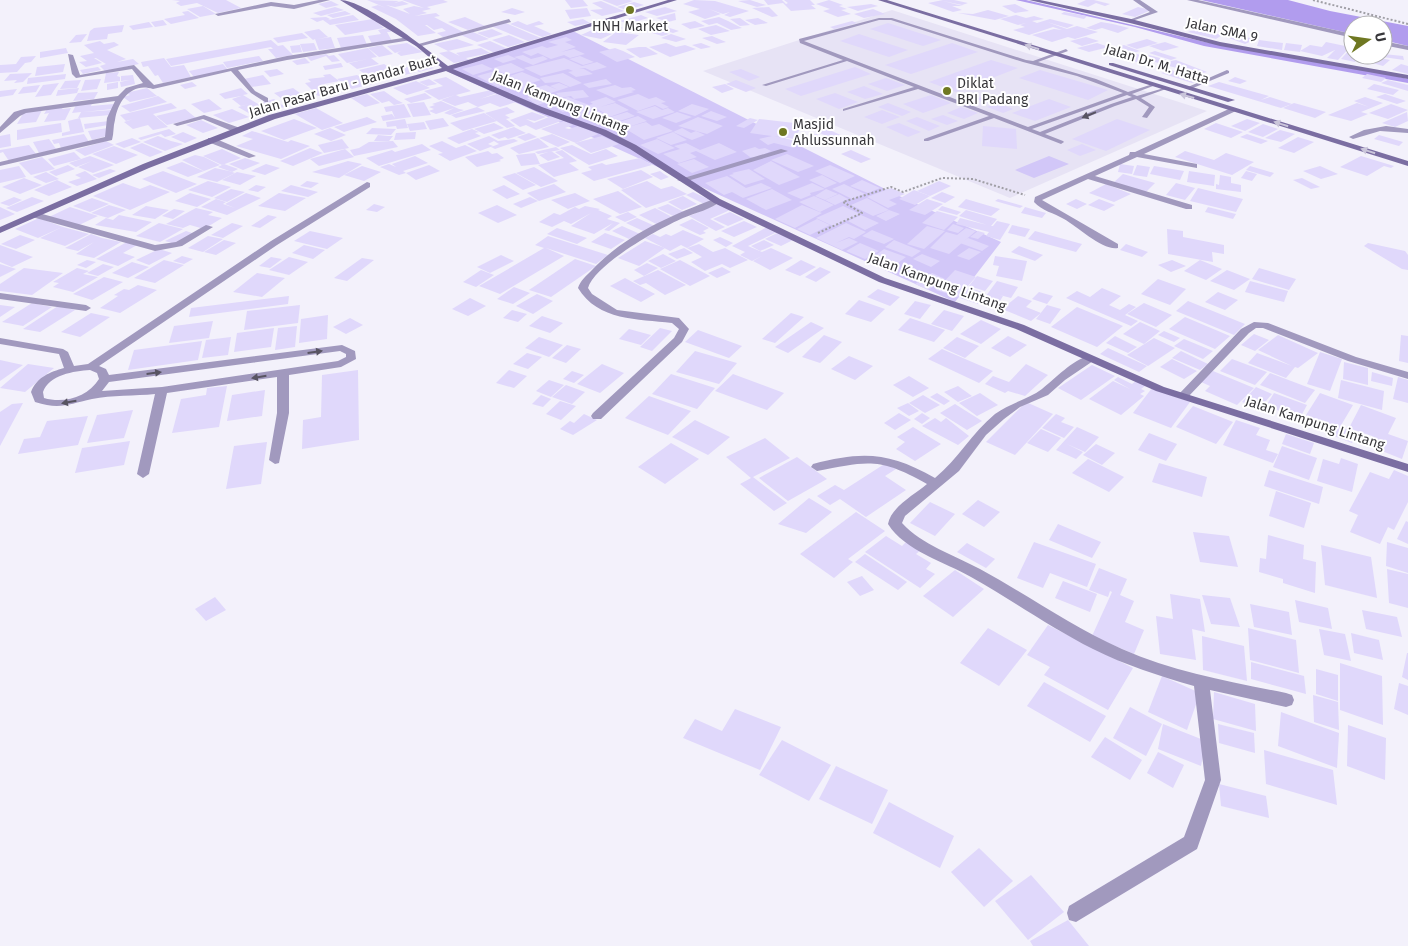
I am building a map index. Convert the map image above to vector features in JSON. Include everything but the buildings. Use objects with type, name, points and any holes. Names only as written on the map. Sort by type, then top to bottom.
[{"type":"street","points":[[218,14],[271,4],[290,7],[327,0]]},
{"type":"street","name":"Jalan Kampung Lintang","points":[[344,0],[418,45],[447,69],[539,109],[603,132],[633,147],[681,180],[717,201],[882,280],[1020,326],[1127,376],[1183,396],[1408,468]]},
{"type":"street","name":"Jalan Pasar Baru - Bandar Buat","points":[[0,230],[211,140],[301,108],[447,69],[674,0]]},
{"type":"street","name":"Jalan Dr. M. Hatta","points":[[898,0],[1246,104]]},
{"type":"street","name":"Jalan SMA 9","points":[[1032,0],[1131,21],[1220,44],[1408,77]]},
{"type":"street","points":[[1131,21],[1155,12],[1136,0]]},
{"type":"street","points":[[1190,0],[1343,34]]},
{"type":"street","name":"Jalan Dr. M. Hatta","points":[[887,1],[1151,85],[1328,138]]},
{"type":"street","points":[[418,45],[509,21]]},
{"type":"street","points":[[70,55],[75,74],[78,77],[133,67],[146,84],[153,87],[295,57],[409,39]]},
{"type":"street","points":[[1393,45],[1408,48]]},
{"type":"street","points":[[233,69],[246,85],[265,100]]},
{"type":"street","points":[[1191,88],[1227,72]]},
{"type":"street","points":[[0,164],[110,138],[111,118],[119,98],[126,89],[146,84]]},
{"type":"street","points":[[0,131],[24,111],[119,98]]},
{"type":"street","points":[[1115,246],[1084,230],[1066,217],[1042,206],[1038,199],[1133,154],[1234,110]]},
{"type":"street","points":[[177,124],[204,118],[237,130]]},
{"type":"street","points":[[1328,138],[1381,128],[1408,131]]},
{"type":"street","points":[[1345,135],[1408,155]]},
{"type":"street","points":[[1328,138],[1408,164]]},
{"type":"street","points":[[211,140],[252,156]]},
{"type":"street","points":[[681,180],[784,152]]},
{"type":"street","points":[[1133,154],[1194,166]]},
{"type":"street","points":[[1085,176],[1190,207]]},
{"type":"street","points":[[91,367],[274,243],[367,186]]},
{"type":"street","points":[[597,416],[678,340],[684,329],[674,320],[614,313],[588,296],[583,288],[584,284],[610,257],[638,235],[717,201]]},
{"type":"street","points":[[35,215],[155,248],[179,244],[209,227]]},
{"type":"street","points":[[0,296],[86,308]]},
{"type":"street","points":[[1183,396],[1245,331],[1257,324],[1264,324],[1352,359],[1408,376]]},
{"type":"street","points":[[0,341],[63,352],[70,369]]},
{"type":"street","points":[[88,396],[98,389],[105,379],[342,348],[351,353],[351,359],[341,364],[283,373],[162,390],[88,396],[61,404],[46,403],[39,400],[37,389],[42,383],[70,369],[91,367],[102,371],[105,379]]},
{"type":"street","points":[[1089,359],[1061,378],[1044,394],[1016,405],[1000,416],[982,432],[955,468],[896,518],[896,524],[900,530],[1069,629],[1124,656],[1201,682],[1286,700]]},
{"type":"street","points":[[275,460],[283,413],[283,373]]},
{"type":"street","points":[[143,474],[162,390]]},
{"type":"street","points":[[817,467],[867,457],[892,460],[934,484]]},
{"type":"street","points":[[1076,913],[1191,844],[1213,780],[1201,682]]},
{"type":"lane","points":[[1061,142],[916,88],[801,40],[879,19],[891,19],[1006,56],[1085,78],[1135,98],[1152,107],[1145,117]]},
{"type":"lane","points":[[1033,62],[1066,50]]},
{"type":"lane","points":[[764,86],[846,60]]},
{"type":"lane","points":[[1028,129],[1151,85]]},
{"type":"lane","points":[[845,110],[916,88]]},
{"type":"lane","points":[[1040,134],[1113,105],[1164,89]]},
{"type":"lane","points":[[1103,102],[1113,105]]},
{"type":"lane","points":[[926,140],[994,116]]},
{"type":"path","points":[[1313,0],[1408,24]]},
{"type":"path","points":[[802,241],[862,214],[843,202],[890,187],[903,192],[942,178],[973,179],[1038,199]]},
{"type":"shaded area","points":[[1016,0],[1026,0],[1205,42],[1395,76],[1408,79],[1408,83],[1204,46],[1135,27]]},
{"type":"shaded area","points":[[1201,0],[1288,0],[1351,15],[1343,15],[1343,32]]},
{"type":"shaded area","name":"Diklat BRI Padang","points":[[892,10],[1207,111],[1010,198],[703,71]]},
{"type":"shaded area","points":[[1393,23],[1408,26],[1408,46],[1393,42]]},
{"type":"shaded area","points":[[573,31],[897,195],[1001,242],[955,302],[442,69]]},
{"type":"shaded area","points":[[1049,156],[1069,164],[1034,178],[1015,170]]},
{"type":"place","name":"HNH Market","points":[[630,10]]},
{"type":"place","name":"Diklat BRI Padang","points":[[947,91]]},
{"type":"place","name":"Masjid Ahlussunnah","points":[[783,132]]}]
